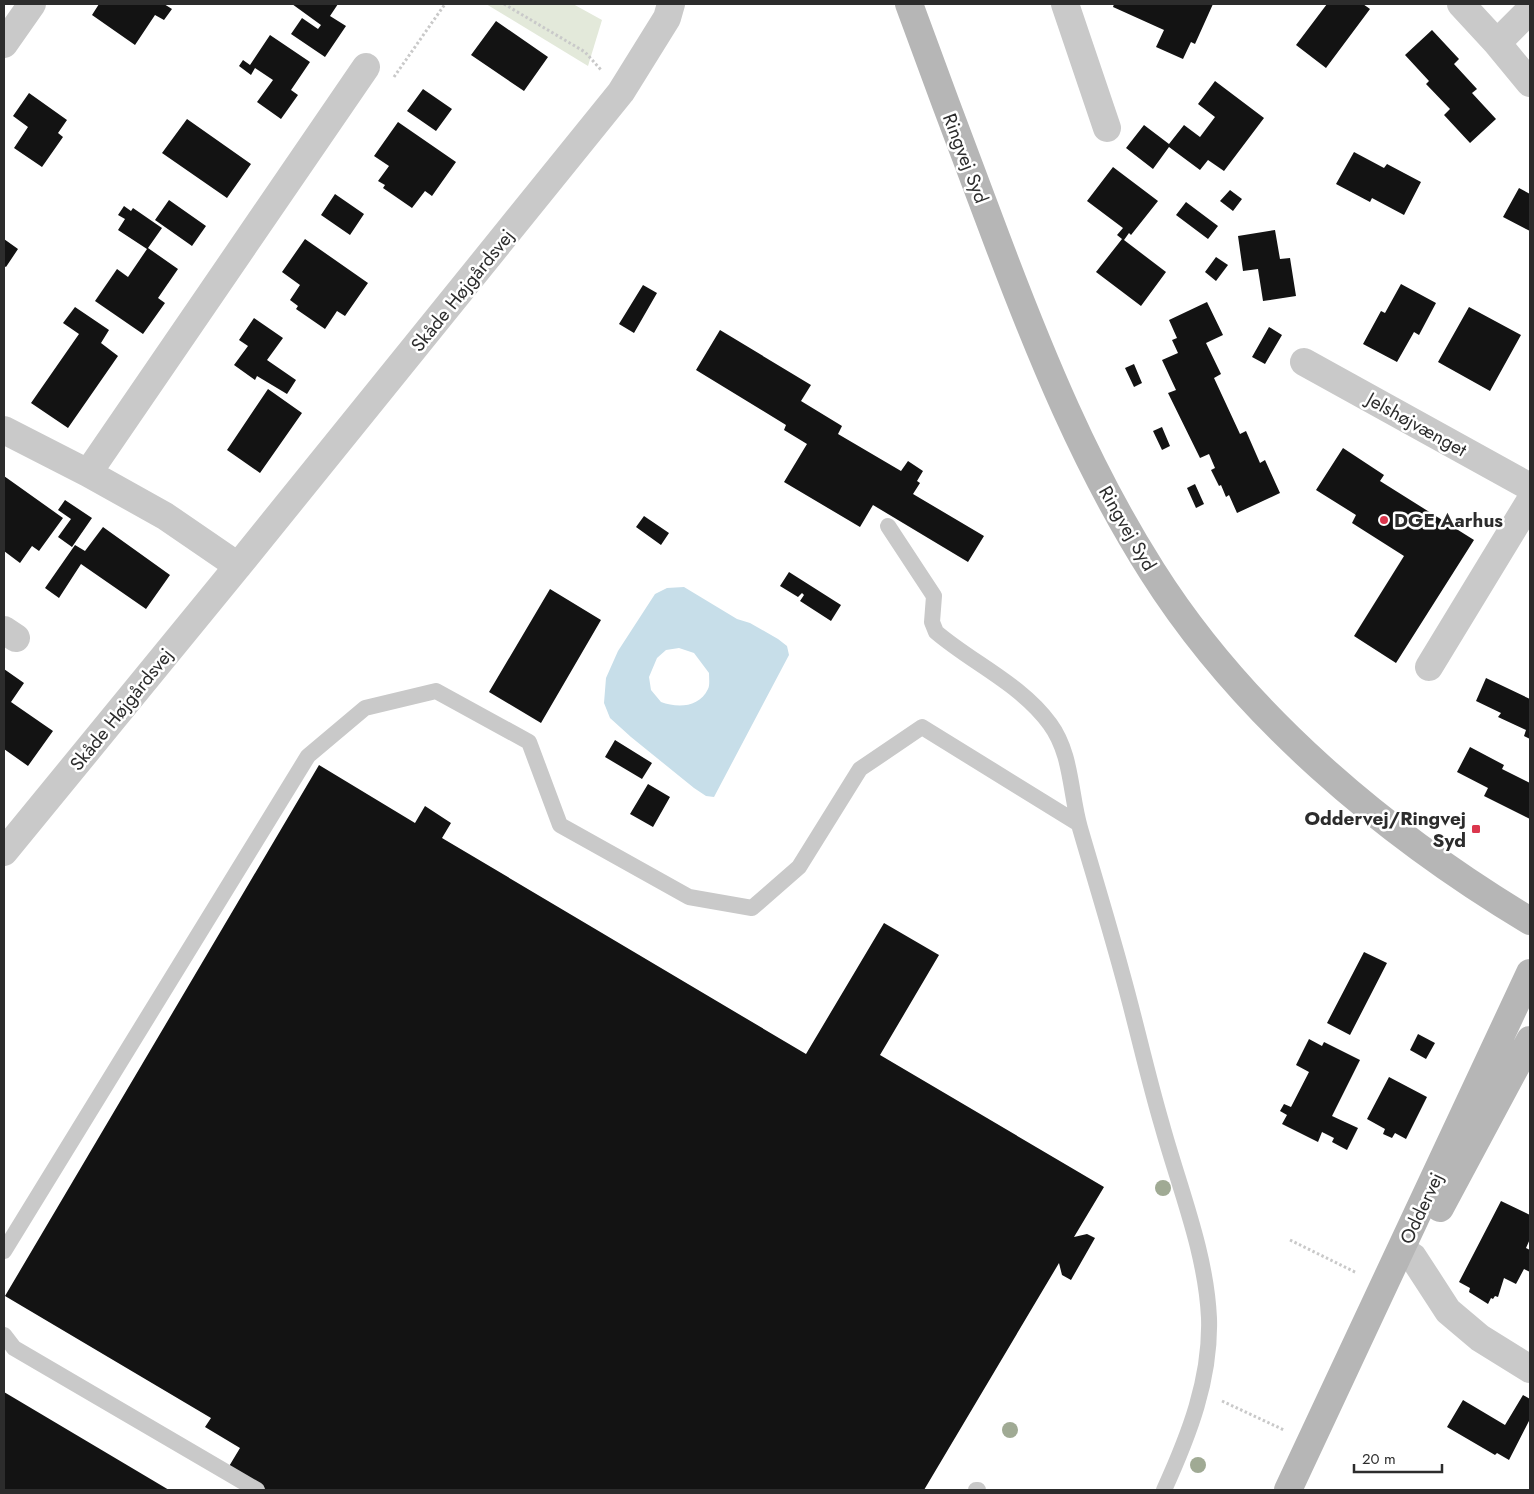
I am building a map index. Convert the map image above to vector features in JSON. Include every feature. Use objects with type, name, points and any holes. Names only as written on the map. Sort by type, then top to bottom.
[{"type":"main road","name":"Ringvej Syd","points":[[909,4],[1024,312],[1076,433],[1114,508],[1153,572],[1199,638],[1239,686],[1292,741],[1414,845],[1475,888],[1530,922]]},
{"type":"main road","name":"Oddervej","points":[[1288,1490],[1530,973]]},
{"type":"main road","name":"Oddervej","points":[[1312,1442],[1530,1040]]},
{"type":"street","points":[[4,44],[32,4]]},
{"type":"street","name":"Skåde Højgårdsvej","points":[[4,852],[621,92],[667,18],[671,4]]},
{"type":"street","points":[[1065,4],[1106,128]]},
{"type":"street","points":[[1461,4],[1530,82]]},
{"type":"street","points":[[1497,43],[1530,10]]},
{"type":"street","points":[[88,473],[366,67]]},
{"type":"street","name":"Jelshøjvænget","points":[[1304,362],[1530,487]]},
{"type":"street","points":[[4,430],[88,473],[165,516],[238,566]]},
{"type":"street","points":[[1429,667],[1530,501]]},
{"type":"street","points":[[1413,1258],[1448,1311],[1480,1338],[1530,1369]]},
{"type":"lane","points":[[888,526],[934,596],[932,622],[936,632],[1013,688],[1050,724],[1062,744],[1078,824],[1123,976],[1162,1126],[1200,1257],[1209,1316],[1208,1342],[1201,1391],[1193,1420],[1164,1490]]},
{"type":"lane","points":[[4,1251],[308,756],[364,708],[436,691],[529,742],[560,825],[689,897],[752,908],[799,867],[860,768],[922,727],[1078,824]]},
{"type":"lane","points":[[4,1335],[14,1348],[257,1490]]},
{"type":"path","points":[[366,67],[390,84],[446,4]]},
{"type":"path","points":[[504,4],[585,52]]},
{"type":"path","points":[[1290,1240],[1384,1286]]},
{"type":"path","points":[[1201,1391],[1312,1442]]},
{"type":"green space","points":[[486,4],[573,4],[602,20],[588,66]]},
{"type":"water","points":[[684,587],[737,619],[750,623],[778,639],[787,646],[789,655],[714,797],[706,796],[694,788],[631,737],[610,718],[604,703],[606,678],[618,651],[655,594],[667,588]],"holes":[[[679,648],[694,653],[709,673],[709,687],[704,695],[693,703],[681,706],[661,702],[651,690],[649,677],[657,658],[666,650]]]},
{"type":"building","points":[[99,4],[164,4],[172,9],[164,20],[155,15],[135,45],[92,15]]},
{"type":"building","points":[[292,4],[338,4],[330,16],[346,26],[325,57],[291,34],[302,18],[318,29],[321,25]]},
{"type":"building","points":[[1114,4],[1213,4],[1195,44],[1191,42],[1183,59],[1156,47],[1164,30],[1113,7]]},
{"type":"building","points":[[1327,4],[1363,4],[1370,9],[1326,68],[1296,45]]},
{"type":"building","points":[[496,21],[548,57],[524,91],[471,55]]},
{"type":"building","points":[[1432,30],[1459,59],[1454,64],[1477,89],[1472,93],[1496,119],[1470,143],[1444,115],[1450,109],[1426,84],[1429,81],[1405,55]]},
{"type":"building","points":[[270,35],[310,62],[291,90],[298,95],[281,119],[257,102],[273,80],[255,68],[251,75],[239,66],[243,60],[250,65]]},
{"type":"building","points":[[1215,81],[1264,118],[1224,171],[1208,160],[1200,170],[1169,147],[1153,169],[1126,148],[1144,125],[1169,144],[1184,125],[1200,137],[1215,117],[1198,104]]},
{"type":"building","points":[[423,89],[452,109],[436,131],[407,111]]},
{"type":"building","points":[[29,93],[67,120],[58,133],[63,137],[42,167],[14,148],[28,127],[13,116]]},
{"type":"building","points":[[187,119],[251,164],[227,198],[162,153]]},
{"type":"building","points":[[398,122],[456,162],[432,196],[425,191],[412,208],[383,188],[385,185],[378,181],[389,166],[374,156]]},
{"type":"building","points":[[1354,152],[1384,168],[1387,164],[1421,182],[1404,215],[1372,198],[1370,202],[1336,184]]},
{"type":"building","points":[[1113,167],[1158,201],[1131,235],[1129,233],[1124,240],[1166,272],[1141,306],[1096,272],[1122,239],[1117,235],[1123,228],[1087,201]]},
{"type":"building","points":[[1519,188],[1530,194],[1530,231],[1503,217]]},
{"type":"building","points":[[1230,190],[1242,199],[1233,211],[1220,201]]},
{"type":"building","points":[[335,194],[364,214],[350,235],[321,215]]},
{"type":"building","points":[[169,200],[206,226],[192,246],[155,220]]},
{"type":"building","points":[[1186,202],[1218,226],[1208,239],[1176,215]]},
{"type":"building","points":[[124,206],[131,211],[133,208],[162,228],[148,248],[178,269],[158,298],[165,303],[143,334],[95,301],[117,269],[128,277],[147,249],[118,230],[125,219],[118,215]]},
{"type":"building","points":[[1275,230],[1280,259],[1290,258],[1296,296],[1263,301],[1258,269],[1243,271],[1238,236]]},
{"type":"building","points":[[4,239],[18,249],[6,267],[4,266]]},
{"type":"building","points":[[305,239],[368,283],[345,316],[337,311],[325,329],[296,309],[298,306],[290,300],[300,285],[282,272]]},
{"type":"building","points":[[1216,257],[1228,265],[1216,281],[1205,272]]},
{"type":"building","points":[[1401,284],[1436,303],[1419,335],[1414,332],[1397,362],[1363,344],[1381,311],[1385,313]]},
{"type":"building","points":[[643,285],[657,293],[634,333],[619,324]]},
{"type":"building","points":[[1207,302],[1223,335],[1206,343],[1221,374],[1214,378],[1240,434],[1246,431],[1260,463],[1265,460],[1280,493],[1237,513],[1229,495],[1226,497],[1211,470],[1215,468],[1209,454],[1200,458],[1168,393],[1176,390],[1162,360],[1178,353],[1172,340],[1177,338],[1169,320]]},
{"type":"building","points":[[75,307],[109,330],[101,343],[118,356],[68,428],[31,403],[79,334],[63,323]]},
{"type":"building","points":[[1469,307],[1521,335],[1490,391],[1438,362]]},
{"type":"building","points":[[254,318],[283,338],[267,360],[296,380],[287,394],[257,376],[255,380],[234,365],[248,346],[239,340]]},
{"type":"building","points":[[1269,327],[1282,335],[1265,364],[1252,357]]},
{"type":"building","points":[[720,330],[811,385],[801,401],[842,426],[838,434],[901,471],[908,461],[923,471],[917,481],[920,483],[913,494],[984,536],[968,562],[873,505],[860,527],[784,482],[807,444],[784,430],[786,425],[696,370]]},
{"type":"building","points":[[1134,364],[1142,383],[1134,387],[1125,368]]},
{"type":"building","points":[[268,389],[302,413],[260,473],[227,450]]},
{"type":"building","points":[[1162,427],[1170,446],[1162,450],[1153,431]]},
{"type":"building","points":[[1343,448],[1384,475],[1380,481],[1474,540],[1396,663],[1354,636],[1404,556],[1352,523],[1356,515],[1316,490]]},
{"type":"building","points":[[4,476],[63,518],[39,551],[32,546],[20,563],[4,551]]},
{"type":"building","points":[[1195,484],[1204,504],[1196,508],[1187,488]]},
{"type":"building","points":[[65,500],[92,518],[72,547],[58,537],[71,519],[58,510]]},
{"type":"building","points":[[644,516],[669,533],[661,545],[636,527]]},
{"type":"building","points":[[103,527],[170,575],[146,609],[81,564],[59,598],[45,588],[75,545],[85,551]]},
{"type":"building","points":[[789,572],[841,605],[831,621],[800,601],[804,595],[802,593],[798,597],[780,586]]},
{"type":"building","points":[[550,589],[601,620],[541,723],[489,692]]},
{"type":"building","points":[[4,669],[24,683],[11,702],[53,731],[28,766],[4,749]]},
{"type":"building","points":[[1486,678],[1530,699],[1530,739],[1524,736],[1526,730],[1498,717],[1501,713],[1476,701]]},
{"type":"building","points":[[615,740],[652,763],[642,779],[605,757]]},
{"type":"building","points":[[1470,747],[1504,765],[1502,769],[1530,783],[1530,819],[1484,796],[1488,788],[1457,772]]},
{"type":"building","points":[[319,765],[415,823],[425,806],[451,823],[442,838],[806,1054],[884,923],[939,955],[880,1055],[1104,1187],[1074,1237],[1087,1234],[1095,1238],[1071,1280],[1062,1275],[1059,1263],[924,1490],[266,1490],[228,1468],[240,1448],[205,1427],[211,1418],[5,1296]]},
{"type":"building","points":[[648,784],[670,797],[653,827],[630,814]]},
{"type":"building","points":[[1364,952],[1387,963],[1350,1035],[1327,1023]]},
{"type":"building","points":[[1418,1034],[1435,1043],[1426,1059],[1410,1050]]},
{"type":"building","points":[[1309,1039],[1322,1046],[1324,1042],[1360,1060],[1332,1116],[1358,1128],[1347,1150],[1332,1142],[1334,1138],[1322,1132],[1318,1142],[1282,1124],[1287,1115],[1280,1111],[1284,1104],[1291,1107],[1309,1072],[1296,1065]]},
{"type":"building","points":[[1389,1077],[1427,1097],[1406,1139],[1395,1133],[1392,1138],[1383,1134],[1385,1129],[1367,1119]]},
{"type":"building","points":[[1501,1201],[1530,1215],[1530,1239],[1526,1248],[1530,1250],[1530,1272],[1524,1269],[1516,1284],[1504,1278],[1498,1297],[1491,1298],[1488,1304],[1469,1292],[1470,1288],[1459,1282]]},
{"type":"building","points":[[4,1392],[169,1490],[4,1490]]},
{"type":"building","points":[[1523,1395],[1530,1399],[1530,1419],[1509,1460],[1497,1453],[1495,1455],[1447,1427],[1463,1400],[1505,1425]]},
{"type":"place","name":"DGE Aarhus","points":[[1384,520]]},
{"type":"place","name":"Oddervej/Ringvej Syd","points":[[1476,829]]}]
